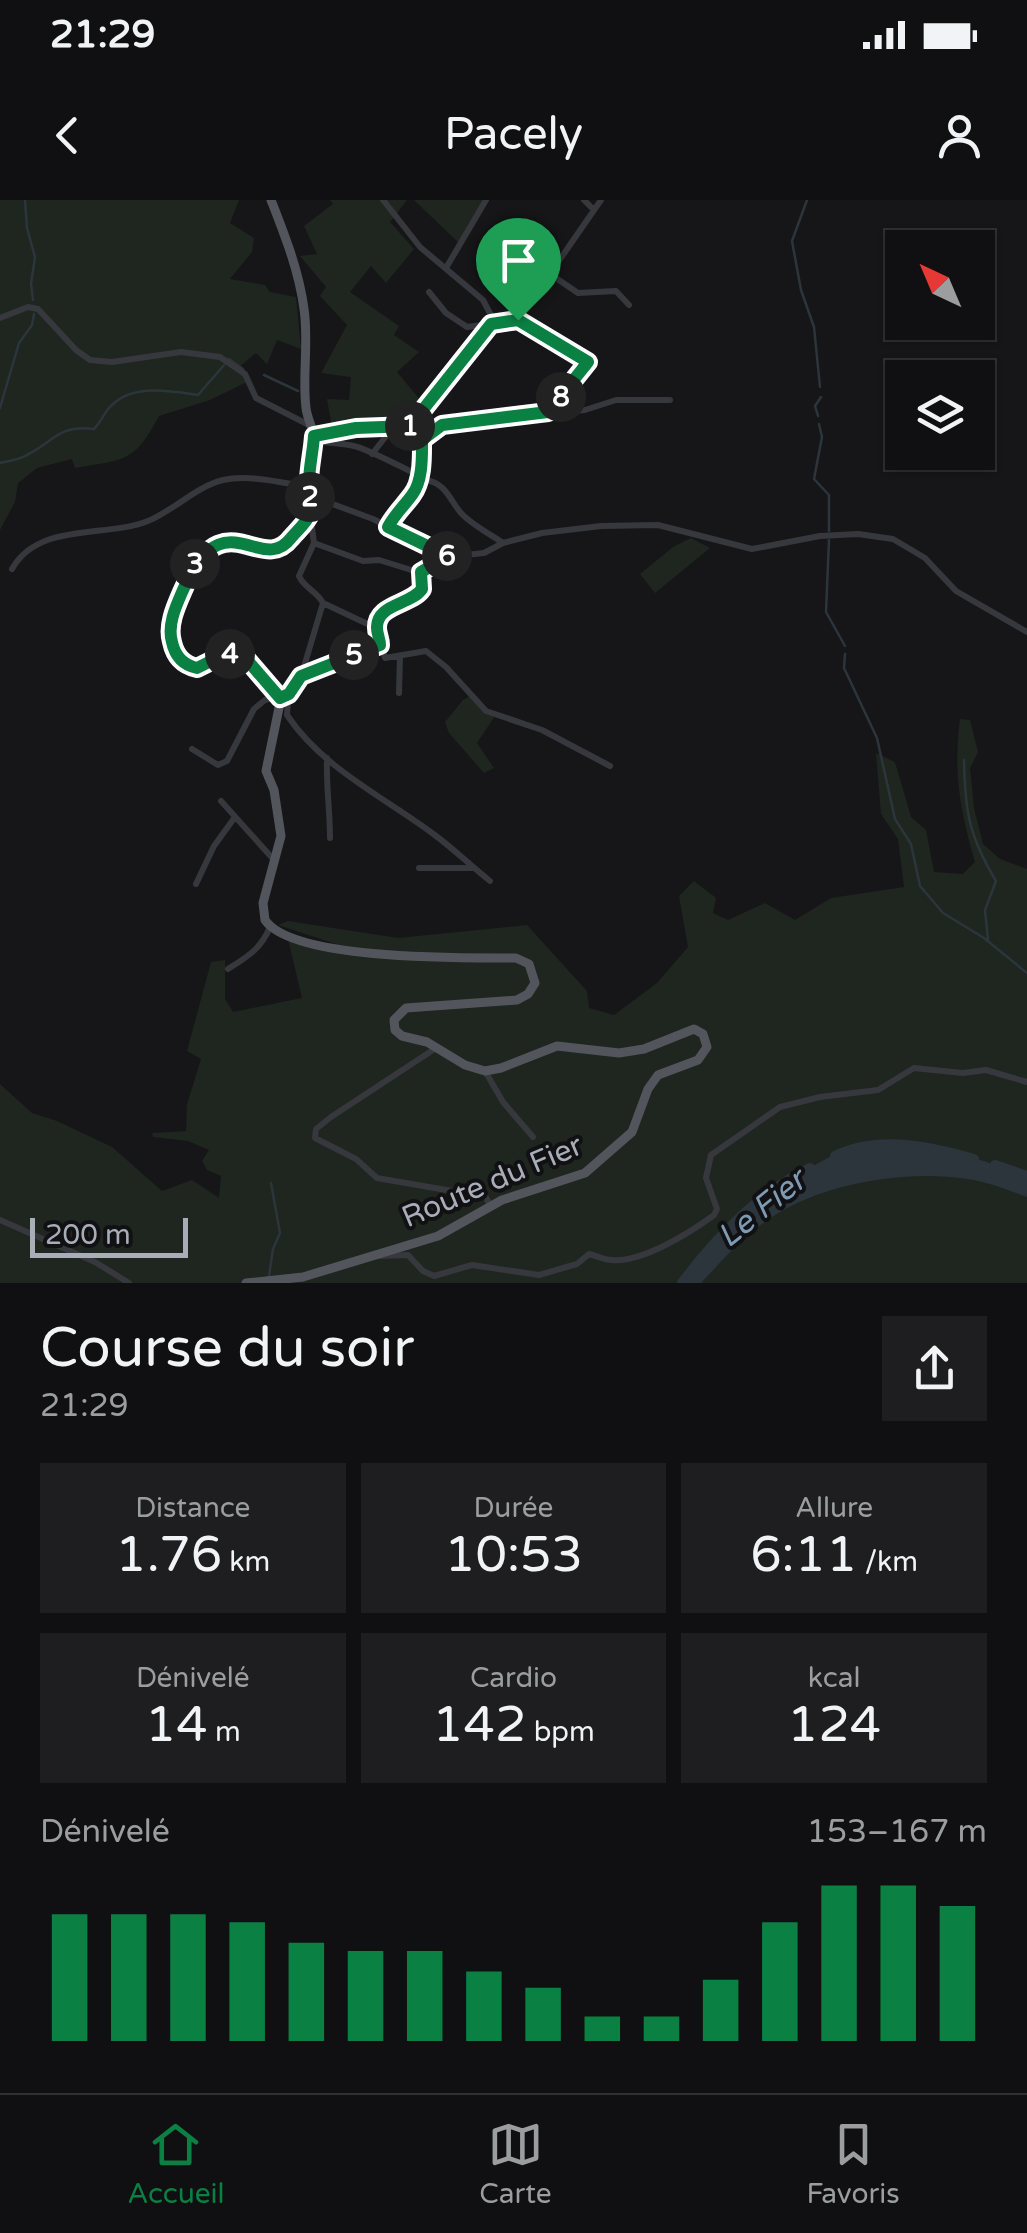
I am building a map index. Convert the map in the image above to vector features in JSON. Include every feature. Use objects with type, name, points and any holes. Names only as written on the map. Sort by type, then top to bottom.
[{"type":"main road","points":[[271,200],[289,245],[305,312],[304,375],[313,436],[310,512],[290,540],[278,548],[266,551],[232,540],[204,552],[175,610],[170,636],[176,654],[189,666],[197,668],[223,655],[242,654],[280,698],[266,771],[274,790],[281,836],[264,903],[264,920],[270,927],[325,946],[403,958],[516,958],[529,964],[535,983],[528,994],[517,1000],[406,1008],[397,1014],[394,1026],[398,1034],[438,1047],[465,1065],[485,1071]]},
{"type":"main road","name":"Route du Fier","points":[[246,1283],[304,1276],[438,1236],[490,1205],[570,1180],[596,1166],[632,1132],[652,1081],[667,1070],[702,1057],[706,1039],[694,1029],[628,1052],[563,1045],[485,1071]]},
{"type":"street","points":[[382,200],[420,247],[483,300],[493,323]]},
{"type":"street","points":[[446,268],[486,200]]},
{"type":"street","points":[[584,200],[594,210]]},
{"type":"street","points":[[518,320],[601,200]]},
{"type":"street","points":[[550,274],[578,293],[616,291],[630,305]]},
{"type":"street","points":[[429,292],[446,313],[462,324],[518,320],[588,362],[548,412]]},
{"type":"street","points":[[0,318],[34,308],[59,328],[81,354],[97,362],[164,352],[205,353],[220,358],[245,374],[256,398],[302,419],[313,436],[356,445],[433,481],[446,490],[464,516],[503,543]]},
{"type":"street","points":[[372,454],[387,435],[411,426],[493,323]]},
{"type":"street","points":[[313,436],[356,428],[442,425],[586,410],[616,400],[670,400]]},
{"type":"street","points":[[422,440],[442,425]]},
{"type":"street","points":[[388,527],[402,503],[414,494],[419,474],[422,440],[411,426]]},
{"type":"street","points":[[12,568],[36,545],[62,536],[150,520],[226,479],[309,486]]},
{"type":"street","points":[[310,498],[319,498],[448,556]]},
{"type":"street","points":[[192,749],[218,765],[227,762],[254,709],[265,700],[289,694],[301,676],[322,604],[317,591],[302,583],[299,576],[314,543],[312,528],[304,521]]},
{"type":"street","points":[[314,543],[363,560],[380,560],[421,572],[448,556],[484,553],[542,532],[601,526],[658,525],[752,548],[820,536],[858,534],[893,538],[925,558],[956,591],[1027,632]]},
{"type":"street","points":[[421,572],[422,589],[418,596],[380,616],[376,628],[385,658],[426,651],[486,711],[542,730],[610,766]]},
{"type":"street","points":[[322,604],[376,628]]},
{"type":"street","points":[[301,676],[380,645]]},
{"type":"street","points":[[400,656],[400,693]]},
{"type":"street","points":[[280,698],[288,700],[287,715],[296,730],[327,758],[436,836],[490,882]]},
{"type":"street","points":[[327,758],[330,838]]},
{"type":"street","points":[[221,801],[276,862]]},
{"type":"street","points":[[196,884],[214,846],[236,817]]},
{"type":"street","points":[[419,868],[474,868]]},
{"type":"street","points":[[228,968],[252,954],[264,942],[270,927]]},
{"type":"street","points":[[438,1047],[318,1126],[314,1135],[318,1142],[356,1159],[377,1178],[452,1192],[476,1191],[484,1194],[490,1205]]},
{"type":"street","points":[[375,1255],[408,1254],[434,1276],[472,1265],[539,1276],[577,1264],[589,1254],[609,1260],[628,1259],[682,1237],[716,1212],[706,1178],[711,1155],[780,1106],[878,1090],[914,1068],[986,1070],[1027,1082]]},
{"type":"street","points":[[485,1071],[503,1102],[533,1138]]},
{"type":"street","points":[[0,1220],[95,1262],[129,1283]]},
{"type":"shaded area","points":[[0,200],[239,200],[230,223],[254,238],[252,252],[230,279],[265,285],[270,292],[296,297],[301,349],[277,340],[267,364],[256,353],[238,368],[249,381],[210,400],[159,416],[142,443],[127,456],[75,468],[72,459],[37,468],[18,483],[15,502],[0,530]]},
{"type":"shaded area","points":[[330,200],[407,200],[390,222],[414,249],[386,283],[371,266],[350,292],[399,326],[394,335],[419,352],[397,372],[426,407],[408,424],[333,432],[327,399],[349,400],[351,377],[321,373],[347,325],[320,296],[326,287],[300,256],[317,254],[304,226],[333,204]]},
{"type":"shaded area","points":[[414,200],[486,200],[459,243]]},
{"type":"shaded area","points":[[691,538],[710,548],[655,593],[640,574],[673,547]]},
{"type":"shaded area","points":[[472,695],[495,716],[477,743],[494,768],[484,773],[449,733],[445,722]]},
{"type":"shaded area","points":[[960,719],[970,720],[978,752],[970,768],[983,844],[1000,859],[1027,869],[1027,1283],[0,1283],[0,1084],[32,1113],[112,1147],[162,1191],[192,1180],[219,1198],[221,1176],[207,1170],[202,1161],[209,1150],[188,1141],[153,1137],[152,1133],[186,1131],[187,1104],[201,1059],[187,1051],[211,962],[225,960],[225,999],[233,1012],[302,998],[288,939],[336,944],[278,925],[288,921],[398,938],[527,925],[587,991],[589,1008],[614,1015],[657,983],[688,947],[679,896],[694,881],[716,898],[713,913],[728,920],[765,903],[795,920],[831,898],[904,887],[898,839],[881,814],[876,753],[895,762],[911,817],[926,830],[934,872],[963,874],[975,862],[959,791]]},
{"type":"water","points":[[873,1144],[932,1148],[990,1163],[1027,1177],[1027,1197],[983,1182],[943,1176],[861,1183],[783,1210],[745,1238],[701,1283],[677,1283],[725,1233],[794,1177],[831,1156]]},
{"type":"waterway","points":[[25,200],[35,257],[33,300]]},
{"type":"waterway","points":[[807,200],[792,241],[801,290],[814,327],[820,387]]},
{"type":"waterway","points":[[0,408],[19,343],[32,325],[34,314]]},
{"type":"waterway","points":[[229,359],[243,369]]},
{"type":"waterway","points":[[0,463],[35,451],[72,429],[94,429],[110,406],[132,394],[154,390],[198,395],[224,365]]},
{"type":"waterway","points":[[264,375],[298,391]]},
{"type":"waterway","points":[[818,416],[815,406],[821,397]]},
{"type":"waterway","points":[[819,424],[822,437],[814,479],[829,495],[829,531]]},
{"type":"waterway","points":[[829,540],[826,612],[845,646]]},
{"type":"waterway","points":[[845,654],[844,668],[877,738],[895,819],[911,844],[920,886],[943,913],[984,938],[1027,973]]},
{"type":"waterway","points":[[964,760],[970,823],[996,881],[985,910],[988,940]]},
{"type":"waterway","name":"Le Fier","points":[[835,1156],[886,1144],[922,1147],[974,1159]]},
{"type":"waterway","name":"Le Fier","points":[[995,1165],[1027,1176]]},
{"type":"waterway","name":"Le Fier","points":[[682,1283],[740,1218],[774,1190],[810,1168]]},
{"type":"waterway","points":[[269,1276],[280,1233],[271,1183]]},
{"type":"route","points":[[518,320],[588,362],[548,412],[442,425],[422,440],[422,464],[414,494],[402,503],[388,527],[448,556],[434,568],[421,572],[422,589],[415,598],[380,616],[376,628],[380,645],[301,676],[289,694],[280,698],[242,654],[223,655],[197,668],[182,661],[170,636],[175,610],[197,560],[222,542],[243,542],[266,551],[290,540],[310,512],[314,436],[356,428],[410,426],[491,324],[518,320]]}]
